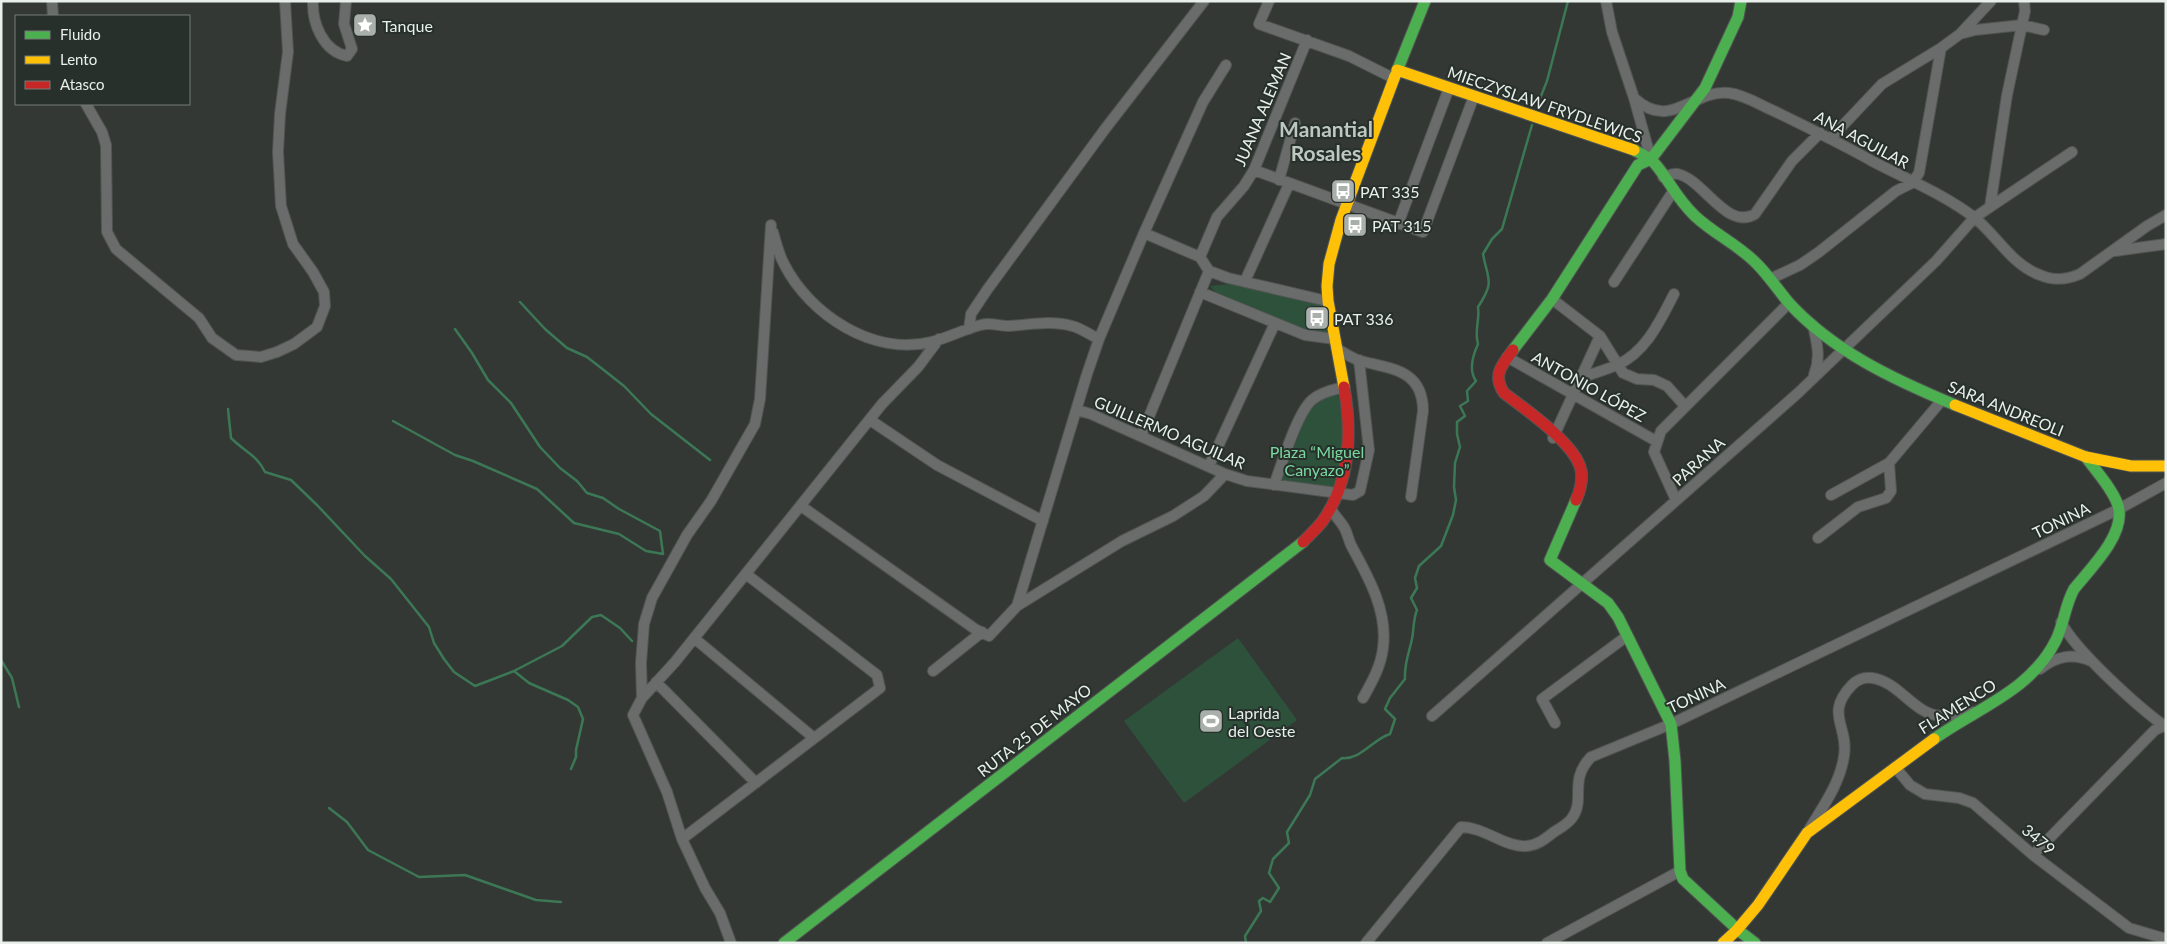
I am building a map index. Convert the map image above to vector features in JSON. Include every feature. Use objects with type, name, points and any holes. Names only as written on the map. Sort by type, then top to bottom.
[{"type":"street","points":[[52,1],[53,15]]},
{"type":"street","points":[[87,105],[102,132],[106,145],[107,232],[116,249],[199,318],[212,338],[236,354],[261,357],[294,344],[317,327],[325,306],[324,292],[314,272],[293,244],[281,206],[278,152],[280,114],[288,52],[285,1]]},
{"type":"street","points":[[313,1],[313,14],[318,30],[329,47],[339,54],[346,56],[352,49],[344,24],[346,1]]},
{"type":"street","points":[[969,329],[971,314],[987,290],[1105,129],[1204,1]]},
{"type":"street","points":[[1269,1],[1259,24],[1307,40],[1395,74]]},
{"type":"street","name":"RUTA 25 DE MAYO","points":[[784,943],[1304,542],[1319,528],[1332,511],[1347,472],[1350,442],[1349,419],[1344,387],[1327,301],[1327,280],[1331,258],[1346,205],[1395,74],[1425,1]]},
{"type":"street","points":[[1741,1],[1738,17],[1705,88],[1651,159],[1638,165],[1552,299],[1507,357],[1497,374],[1498,385],[1504,393],[1554,436],[1564,441],[1581,469],[1582,482],[1580,491],[1550,560],[1608,603],[1618,617],[1663,704],[1671,724],[1675,761],[1680,871],[1683,879],[1738,930],[1755,943]]},
{"type":"street","points":[[1832,138],[1882,84],[1941,48],[1960,34],[1991,1]]},
{"type":"street","points":[[1990,208],[2007,95],[2022,25],[2024,1]]},
{"type":"street","points":[[1607,2],[1612,32],[1634,98],[1651,159]]},
{"type":"street","points":[[1960,34],[1975,30],[2022,25],[2044,30]]},
{"type":"street","name":"JUANA ALEMAN","points":[[1200,257],[1217,217],[1244,186],[1254,170],[1307,40]]},
{"type":"street","points":[[1770,279],[1800,265],[1896,191],[1912,183],[1919,173],[1941,48]]},
{"type":"street","points":[[1017,606],[1099,339],[1203,102],[1226,65]]},
{"type":"street","name":"MIECZYSLAW FRYDLEWICS","points":[[1395,74],[1449,88],[1630,147],[1651,159],[1672,193],[1699,220],[1740,248],[1770,279],[1789,303],[1843,350]]},
{"type":"street","points":[[1398,224],[1449,88]]},
{"type":"street","name":"ANA AGUILAR","points":[[1634,98],[1646,108],[1668,112],[1717,93],[1738,95],[1832,138],[1942,198],[1974,218],[2021,264],[2040,275],[2057,279],[2068,279],[2080,274],[2111,252]]},
{"type":"street","points":[[1254,170],[1423,232],[1474,96]]},
{"type":"street","points":[[1245,280],[1284,182],[1295,123]]},
{"type":"street","points":[[1663,177],[1672,174],[1683,177],[1735,218],[1748,219],[1755,214],[1792,161],[1820,133]]},
{"type":"street","name":"PARANA","points":[[1432,716],[1812,380],[1936,261],[1974,218],[2072,152]]},
{"type":"street","points":[[1614,282],[1672,193]]},
{"type":"street","points":[[2111,252],[2166,215]]},
{"type":"street","points":[[642,698],[641,663],[644,624],[652,598],[755,424],[760,399],[771,225],[783,263],[795,282],[810,300],[835,321],[858,334],[900,345],[931,342],[984,324],[1007,326],[1058,323],[1074,326],[1099,339]]},
{"type":"street","points":[[1144,233],[1200,257],[1208,271],[1327,301]]},
{"type":"street","points":[[2111,252],[2166,244]]},
{"type":"street","points":[[1141,436],[1208,271]]},
{"type":"street","points":[[1200,292],[1304,335],[1336,344],[1359,360],[1396,369],[1411,379],[1419,387],[1423,398],[1423,411],[1410,497]]},
{"type":"street","points":[[1580,378],[1616,365],[1645,343],[1656,328],[1674,294]]},
{"type":"street","points":[[1552,299],[1600,336],[1616,365],[1623,373],[1637,379],[1654,380],[1667,386],[1685,406]]},
{"type":"street","points":[[1676,500],[1656,460],[1654,452],[1656,440],[1661,431],[1789,303]]},
{"type":"street","points":[[1209,466],[1275,323]]},
{"type":"street","points":[[1812,380],[1818,365],[1819,351],[1813,325]]},
{"type":"street","points":[[1554,436],[1600,336]]},
{"type":"street","points":[[731,943],[720,913],[705,888],[682,839],[667,792],[633,715],[642,698],[694,638],[870,420],[918,368],[939,339]]},
{"type":"street","name":"SARA ANDREOLI","points":[[1843,350],[1919,390],[2086,457],[2131,466],[2166,466]]},
{"type":"street","name":"ANTONIO LÓPEZ","points":[[1507,357],[1656,440]]},
{"type":"street","points":[[1340,494],[1353,495],[1360,492],[1369,450],[1359,360]]},
{"type":"street","points":[[1274,484],[1302,413],[1310,401],[1321,394],[1344,387]]},
{"type":"street","points":[[1831,495],[1889,463],[1942,400]]},
{"type":"street","name":"GUILLERMO AGUILAR","points":[[1077,410],[1091,414],[1225,474],[1247,480],[1340,494]]},
{"type":"street","points":[[870,420],[937,465],[1043,521]]},
{"type":"street","points":[[2086,457],[2109,487],[2119,510]]},
{"type":"street","points":[[1818,538],[1858,507],[1886,498],[1890,491],[1889,463]]},
{"type":"street","points":[[800,506],[989,636],[1017,606],[1122,541],[1173,516],[1204,496],[1225,474]]},
{"type":"street","name":"TONINA","points":[[1366,943],[1461,827],[1472,827],[1519,845],[1539,844],[1573,817],[1578,799],[1578,777],[1582,766],[1591,757],[1671,724],[2119,510],[2166,483]]},
{"type":"street","name":"FLAMENCO","points":[[1723,943],[1738,930],[1807,833],[1937,737],[2015,689],[2032,675],[2056,640],[2069,598],[2074,589],[2112,540],[2119,523],[2119,510]]},
{"type":"street","points":[[1332,511],[1345,530],[1365,570],[1374,590],[1384,624],[1384,648],[1378,671],[1363,698]]},
{"type":"street","points":[[682,839],[880,688],[876,675],[746,574]]},
{"type":"street","points":[[2033,855],[2150,735],[2165,726],[2136,702],[2094,662],[2070,636],[2061,622]]},
{"type":"street","points":[[933,671],[982,632]]},
{"type":"street","points":[[1555,723],[1542,699],[1627,636]]},
{"type":"street","points":[[694,638],[814,738]]},
{"type":"street","points":[[2032,675],[2051,660],[2067,656],[2082,657],[2094,662]]},
{"type":"street","points":[[1807,833],[1838,780],[1845,754],[1838,714],[1839,704],[1843,694],[1857,680],[1874,678],[1892,686],[1918,708],[1931,714],[1941,716],[1979,711]]},
{"type":"street","points":[[656,682],[756,783]]},
{"type":"street","name":"3479","points":[[1895,767],[1910,785],[1925,794],[1959,798],[1973,803],[2033,855],[2129,928],[2166,939]]},
{"type":"street","points":[[1547,943],[1680,871]]},
{"type":"green space","points":[[1241,283],[1322,302],[1330,334],[1305,331],[1217,294],[1210,286]]},
{"type":"green space","name":"Plaza “Miguel Canyazo”","points":[[1338,392],[1345,437],[1337,489],[1279,485],[1307,413],[1321,400]]},
{"type":"green space","name":"Laprida del Oeste","points":[[1238,638],[1297,720],[1184,803],[1124,721]]},
{"type":"waterway","points":[[1537,106],[1547,81],[1568,1]]},
{"type":"waterway","points":[[1246,943],[1245,936],[1261,911],[1259,901],[1263,898],[1270,902],[1279,888],[1269,873],[1273,859],[1289,843],[1287,832],[1310,795],[1315,779],[1342,758],[1355,756],[1390,734],[1395,719],[1385,709],[1390,698],[1405,679],[1406,663],[1417,610],[1411,598],[1417,588],[1415,578],[1419,566],[1441,546],[1453,515],[1456,500],[1454,487],[1455,463],[1460,447],[1457,422],[1465,416],[1460,406],[1468,401],[1467,391],[1476,381],[1472,367],[1478,344],[1478,307],[1487,292],[1489,281],[1483,254],[1492,239],[1502,229],[1532,125]]},
{"type":"waterway","points":[[520,302],[545,329],[567,348],[587,357],[605,371],[624,386],[651,414],[710,460]]},
{"type":"waterway","points":[[393,421],[455,455],[537,489],[574,523],[619,534],[646,551],[663,554],[660,531],[619,509],[603,498],[587,493],[577,481],[560,468],[540,447],[511,403],[488,380],[455,329]]},
{"type":"waterway","points":[[228,409],[231,438],[254,457],[265,472],[291,480],[365,556],[391,579],[429,627],[434,643],[454,672],[475,686],[514,671],[529,683],[568,700],[578,707],[583,719],[576,757],[571,769]]},
{"type":"waterway","points":[[514,671],[562,646],[592,617],[601,615],[620,628],[632,641]]},
{"type":"waterway","points":[[1,660],[12,678],[19,707]]},
{"type":"waterway","points":[[329,808],[347,822],[368,850],[419,877],[465,875],[536,900],[561,902]]},
{"type":"traffic: fast","points":[[1395,76],[1425,1]]},
{"type":"traffic: fast","points":[[1513,350],[1552,299],[1638,165],[1651,159],[1705,88],[1738,17],[1741,1]]},
{"type":"traffic: fast","points":[[1634,150],[1646,156],[1654,163],[1683,203],[1695,216],[1750,257],[1766,273],[1789,303],[1825,336],[1888,375],[1955,405]]},
{"type":"traffic: fast","points":[[1934,739],[2002,697],[2032,673],[2045,658],[2056,640],[2074,589],[2111,542],[2119,520],[2119,510],[2110,490],[2086,457]]},
{"type":"traffic: fast","points":[[1576,500],[1550,560],[1608,603],[1618,617],[1671,724],[1675,761],[1680,871],[1683,879],[1738,930],[1755,943]]},
{"type":"traffic: fast","points":[[784,943],[1303,542]]},
{"type":"traffic: slow","points":[[1397,70],[1634,150]]},
{"type":"traffic: slow","points":[[1344,387],[1328,301],[1329,264],[1341,220],[1395,76]]},
{"type":"traffic: slow","points":[[1955,405],[2086,457],[2131,466],[2166,466]]},
{"type":"traffic: slow","points":[[1723,943],[1758,905],[1807,833],[1934,739]]},
{"type":"traffic: jam","points":[[1513,350],[1500,370],[1500,387],[1504,393],[1560,438],[1570,449],[1577,460],[1582,477],[1576,500]]},
{"type":"traffic: jam","points":[[1303,542],[1324,519],[1340,488],[1347,455],[1348,438],[1347,404],[1344,387]]},
{"type":"place","name":"Tanque","points":[[365,25]]},
{"type":"place","name":"PAT 335","points":[[1343,191]]},
{"type":"place","name":"PAT 315","points":[[1355,225]]},
{"type":"place","name":"PAT 336","points":[[1317,318]]},
{"type":"place","name":"Laprida del Oeste","points":[[1211,721]]},
{"type":"district","name":"Manantial Rosales","points":[[1326,140]]}]
